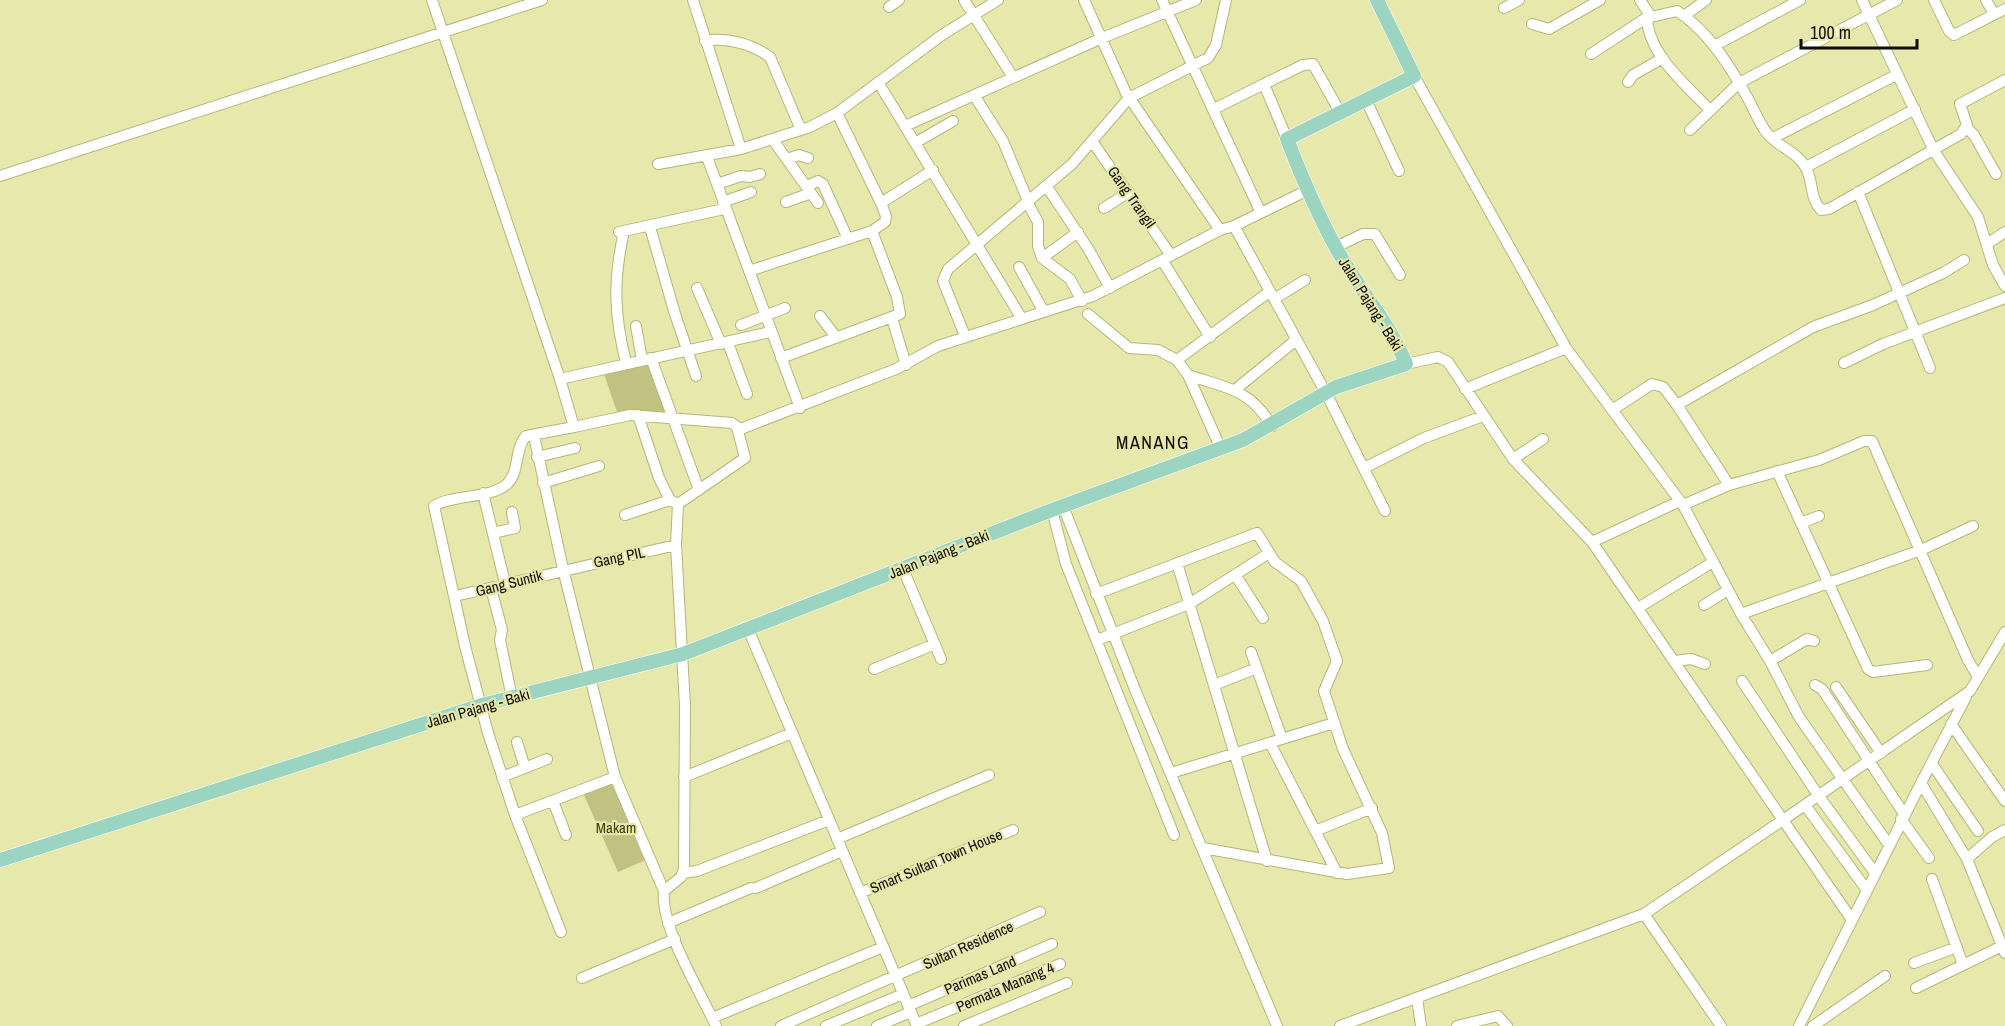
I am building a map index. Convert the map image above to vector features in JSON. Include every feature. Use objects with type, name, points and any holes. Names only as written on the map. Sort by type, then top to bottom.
[{"type":"main road","points":[[1287,140],[1367,102],[1414,76],[1377,0]]},
{"type":"main road","name":"Jalan Pajang - Baki","points":[[0,860],[479,706],[683,654],[1057,508],[1221,449],[1272,426],[1344,384],[1406,364],[1391,332],[1336,247],[1287,140]]},
{"type":"street","points":[[432,0],[560,379],[574,427]]},
{"type":"street","points":[[0,176],[543,0]]},
{"type":"street","points":[[693,0],[741,149]]},
{"type":"street","points":[[888,7],[899,0]]},
{"type":"street","points":[[964,0],[1013,77]]},
{"type":"street","points":[[658,164],[707,157],[773,140],[837,113],[878,82],[998,0]]},
{"type":"street","points":[[1084,0],[1128,95],[1220,230]]},
{"type":"street","points":[[1162,0],[1260,213]]},
{"type":"street","points":[[905,126],[1102,38],[1196,0]]},
{"type":"street","points":[[965,336],[950,300],[944,275],[976,243],[1027,199],[1047,187],[1092,141],[1128,95],[1192,66],[1214,53],[1226,0]]},
{"type":"street","points":[[1504,8],[1519,0]]},
{"type":"street","points":[[1532,24],[1549,29],[1600,0]]},
{"type":"street","points":[[1640,0],[1648,16],[1650,33],[1663,58],[1709,109]]},
{"type":"street","points":[[1684,16],[1706,0]]},
{"type":"street","points":[[1714,46],[1800,0]]},
{"type":"street","points":[[1862,0],[1934,151],[1978,217],[1993,265],[2005,286]]},
{"type":"street","points":[[1690,130],[1709,109],[1739,83],[1897,0]]},
{"type":"street","points":[[1934,0],[1949,31],[1954,35],[2005,9]]},
{"type":"street","points":[[1986,0],[1994,14]]},
{"type":"street","points":[[1591,54],[1648,16],[1655,17],[1677,11],[1714,46],[1739,83],[1766,132],[1794,152],[1806,167],[1812,196],[1821,210],[1934,151],[1967,128]]},
{"type":"street","points":[[705,41],[719,39],[738,43],[770,57],[801,130]]},
{"type":"street","points":[[1628,82],[1633,75],[1663,58]]},
{"type":"street","points":[[1214,109],[1303,65],[1313,64],[1341,114]]},
{"type":"street","points":[[1773,138],[1896,75]]},
{"type":"street","points":[[1414,76],[1566,348],[1681,503],[1741,614],[1770,661],[1798,717],[1889,845]]},
{"type":"street","points":[[878,82],[1022,319]]},
{"type":"street","points":[[1264,84],[1287,140]]},
{"type":"street","points":[[1996,174],[1974,135],[1967,128],[1960,104],[2004,84]]},
{"type":"street","points":[[974,95],[1004,141],[1038,222],[1038,246],[1042,258],[1071,279],[1082,301]]},
{"type":"street","points":[[1367,102],[1400,171]]},
{"type":"street","points":[[1806,167],[1915,109]]},
{"type":"street","points":[[749,271],[873,231],[886,221],[881,203],[837,113]]},
{"type":"street","points":[[915,143],[953,121]]},
{"type":"street","points":[[773,140],[818,203]]},
{"type":"street","name":"Gang Trangil","points":[[1092,141],[1129,192],[1210,337]]},
{"type":"street","points":[[787,159],[799,155],[808,158]]},
{"type":"street","points":[[707,157],[800,408]]},
{"type":"street","points":[[881,203],[933,170]]},
{"type":"street","points":[[717,184],[741,176],[750,177],[760,174]]},
{"type":"street","points":[[786,202],[818,181],[823,184],[848,239]]},
{"type":"street","points":[[1047,187],[1078,232],[1110,288]]},
{"type":"street","points":[[738,430],[800,408],[906,365],[931,349],[965,336],[1082,301],[1220,230],[1234,226],[1308,190]]},
{"type":"street","points":[[626,363],[615,313],[615,272],[620,232],[650,227],[723,205],[751,192]]},
{"type":"street","points":[[1104,208],[1129,192]]},
{"type":"street","points":[[1858,192],[1930,368]]},
{"type":"street","points":[[1234,226],[1326,393],[1385,511]]},
{"type":"street","points":[[650,227],[696,376]]},
{"type":"street","points":[[781,358],[900,314],[901,310],[873,231]]},
{"type":"street","points":[[1042,258],[1078,232]]},
{"type":"street","points":[[1987,244],[2005,232]]},
{"type":"street","points":[[1336,247],[1363,234],[1375,234],[1400,275]]},
{"type":"street","points":[[1677,405],[1744,365],[1840,316],[1874,305],[1943,273],[1964,260]]},
{"type":"street","points":[[1019,267],[1044,312]]},
{"type":"street","points":[[1177,360],[1272,295],[1305,280]]},
{"type":"street","points":[[697,288],[747,394]]},
{"type":"street","points":[[1844,363],[1915,332],[2005,298]]},
{"type":"street","points":[[741,325],[785,308]]},
{"type":"street","points":[[1088,314],[1129,348],[1158,350],[1177,360],[1188,375],[1221,449]]},
{"type":"street","points":[[820,316],[836,337]]},
{"type":"street","points":[[892,318],[906,365]]},
{"type":"street","points":[[636,326],[646,359],[674,420],[699,490]]},
{"type":"street","points":[[560,379],[770,332]]},
{"type":"street","points":[[1236,389],[1296,340]]},
{"type":"street","points":[[1465,389],[1566,348]]},
{"type":"street","points":[[1406,364],[1443,358],[1513,459],[1592,542],[1852,920]]},
{"type":"street","points":[[1188,375],[1236,389],[1256,404],[1272,426]]},
{"type":"street","points":[[1612,410],[1652,384],[1663,387],[1729,485]]},
{"type":"street","points":[[638,415],[658,478],[674,502],[683,654],[683,873]]},
{"type":"street","points":[[561,932],[515,815],[479,706],[434,508],[439,503],[483,493],[499,488],[508,482],[521,442],[526,436],[620,416],[638,415],[674,420],[732,423],[738,430],[745,461],[699,490],[674,502],[625,516]]},
{"type":"street","points":[[1364,468],[1424,438],[1483,416]]},
{"type":"street","points":[[534,436],[563,569],[615,777],[664,891],[663,905],[668,922],[714,1022],[884,947]]},
{"type":"street","points":[[1513,459],[1543,439]]},
{"type":"street","points":[[1592,542],[1681,503],[1729,485],[1819,460],[1864,441],[1872,441],[1978,677]]},
{"type":"street","points":[[537,457],[575,448]]},
{"type":"street","points":[[543,483],[600,466]]},
{"type":"street","points":[[1777,471],[1870,671],[1927,665]]},
{"type":"street","points":[[483,493],[504,583]]},
{"type":"street","points":[[1057,508],[1113,634],[1277,1026]]},
{"type":"street","points":[[1057,508],[1066,564],[1174,835]]},
{"type":"street","points":[[493,533],[515,528],[512,512]]},
{"type":"street","points":[[1801,523],[1819,516]]},
{"type":"street","points":[[1741,614],[1921,550],[1973,526]]},
{"type":"street","points":[[1096,594],[1257,533],[1275,562],[1301,581],[1323,621],[1336,653],[1335,668],[1324,691],[1343,749],[1382,833],[1389,868],[1360,874],[1337,873],[1203,848]]},
{"type":"street","name":"Gang PIL","points":[[563,569],[676,545]]},
{"type":"street","points":[[1097,640],[1189,604],[1269,553]]},
{"type":"street","points":[[1638,608],[1713,562]]},
{"type":"street","points":[[1177,563],[1267,861]]},
{"type":"street","name":"Gang Suntik","points":[[455,596],[563,569]]},
{"type":"street","points":[[903,569],[941,659]]},
{"type":"street","points":[[1236,576],[1263,618]]},
{"type":"street","points":[[491,588],[502,630],[500,640],[512,698]]},
{"type":"street","points":[[1704,605],[1728,590]]},
{"type":"street","points":[[748,629],[917,1025]]},
{"type":"street","points":[[1799,1026],[1951,724],[2005,632]]},
{"type":"street","points":[[1770,661],[1807,639],[1814,641]]},
{"type":"street","points":[[874,669],[934,644]]},
{"type":"street","points":[[1251,652],[1282,739]]},
{"type":"street","points":[[1676,661],[1691,659],[1705,664]]},
{"type":"street","points":[[1214,685],[1257,668]]},
{"type":"street","points":[[1742,681],[1818,795],[1875,873]]},
{"type":"street","points":[[1815,685],[1822,689],[1929,858]]},
{"type":"street","points":[[1836,687],[1881,753]]},
{"type":"street","points":[[1340,1026],[1644,914],[1970,691]]},
{"type":"street","points":[[1149,768],[1170,769],[1234,754],[1334,723]]},
{"type":"street","points":[[1951,724],[2005,801]]},
{"type":"street","points":[[684,777],[792,733]]},
{"type":"street","points":[[517,742],[525,768]]},
{"type":"street","points":[[1270,743],[1337,873]]},
{"type":"street","points":[[502,777],[547,759]]},
{"type":"street","points":[[1932,764],[1978,831]]},
{"type":"street","points":[[837,839],[989,775]]},
{"type":"street","points":[[515,815],[615,777]]},
{"type":"street","points":[[1916,988],[1963,965],[2003,950],[1965,855],[1921,783]]},
{"type":"street","points":[[553,801],[566,835]]},
{"type":"street","points":[[1805,805],[1866,889]]},
{"type":"street","points":[[1315,831],[1372,808]]},
{"type":"street","points":[[664,891],[683,873],[697,871],[829,820]]},
{"type":"street","name":"Smart Sultan Town House","points":[[860,893],[1012,830]]},
{"type":"street","points":[[1965,855],[2005,830]]},
{"type":"street","points":[[668,922],[842,851]]},
{"type":"street","points":[[1932,879],[1963,965]]},
{"type":"street","name":"Sultan Residence","points":[[781,1026],[1040,912]]},
{"type":"street","points":[[1644,914],[1721,1026]]},
{"type":"street","points":[[582,978],[675,939]]},
{"type":"street","name":"Parimas Land","points":[[877,1026],[890,1023],[910,1009],[1052,944]]},
{"type":"street","points":[[1914,963],[1957,947]]},
{"type":"street","name":"Permata Manang 4","points":[[917,1025],[1060,964]]},
{"type":"street","points":[[1813,1026],[1885,976]]},
{"type":"street","points":[[964,1026],[1067,984]]},
{"type":"street","points":[[826,1026],[903,994]]},
{"type":"street","points":[[1417,998],[1421,1026]]},
{"type":"street","points":[[1457,1026],[1498,1016],[1507,1026]]},
{"type":"green space","points":[[650,361],[669,415],[617,412],[603,371]]},
{"type":"green space","name":"Makam","points":[[614,782],[648,859],[618,872],[584,795]]},
{"type":"district","name":"MANANG","points":[[1153,442]]}]
